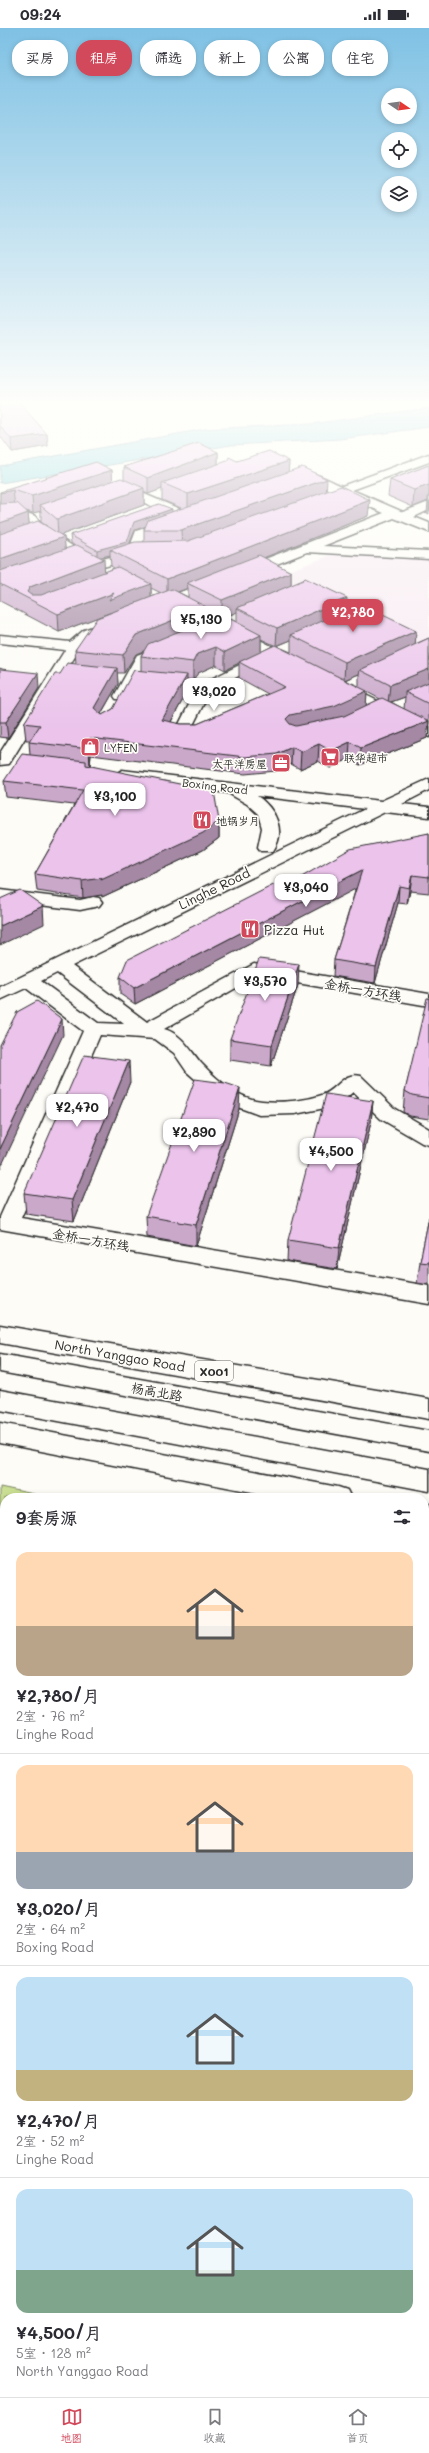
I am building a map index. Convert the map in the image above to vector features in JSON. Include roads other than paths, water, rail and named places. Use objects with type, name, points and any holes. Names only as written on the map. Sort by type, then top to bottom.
[{"type":"main road","points":[[134,553],[141,534],[192,517],[180,511]]},
{"type":"main road","points":[[389,511],[429,528]]},
{"type":"main road","points":[[145,611],[303,549],[414,511]]},
{"type":"main road","points":[[0,516],[14,512],[31,520],[41,532],[113,575]]},
{"type":"main road","points":[[31,520],[45,515]]},
{"type":"main road","points":[[27,537],[41,532]]},
{"type":"main road","points":[[58,542],[72,536]]},
{"type":"main road","points":[[303,549],[429,555]]},
{"type":"main road","points":[[96,565],[134,553],[148,553]]},
{"type":"main road","points":[[64,561],[79,556]]},
{"type":"main road","points":[[152,596],[169,601],[309,671]]},
{"type":"main road","points":[[207,632],[242,617]]},
{"type":"main road","points":[[7,762],[74,647],[89,633],[124,619]]},
{"type":"main road","points":[[0,639],[74,647]]},
{"type":"main road","points":[[115,706],[142,658],[178,643]]},
{"type":"main road","points":[[190,686],[204,688],[289,647]]},
{"type":"main road","points":[[59,672],[75,674]]},
{"type":"main road","points":[[114,678],[145,681]]},
{"type":"main road","points":[[330,681],[390,708],[429,732]]},
{"type":"main road","points":[[343,688],[358,682]]},
{"type":"main road","points":[[182,734],[204,688]]},
{"type":"main road","points":[[366,714],[390,708]]},
{"type":"main road","name":"Linghe Road","points":[[0,977],[267,847],[429,772]]},
{"type":"main road","name":"Boxing Road","points":[[105,773],[429,812]]},
{"type":"main road","name":"Linghe Road","points":[[0,994],[429,784]]},
{"type":"main road","points":[[223,787],[252,798],[267,813],[272,835],[267,847]]},
{"type":"main road","points":[[0,896],[80,905],[93,902]]},
{"type":"main road","points":[[58,965],[146,1031]]},
{"type":"main road","name":"金桥一方环线","points":[[146,1031],[254,970],[429,1000]]},
{"type":"main road","points":[[27,980],[94,1030],[146,1031],[162,1035],[181,1048],[194,1067],[226,1095],[233,1098],[259,1108],[295,1108],[330,1100],[354,1081],[388,1114],[429,1138]]},
{"type":"main road","name":"金桥一方环线","points":[[94,1030],[8,1224],[429,1295]]},
{"type":"main road","name":"North Yanggao Road","points":[[0,1334],[429,1409]]},
{"type":"main road","name":"杨高北路","points":[[0,1363],[429,1441]]},
{"type":"main road","points":[[0,1400],[429,1480]]},
{"type":"main road","points":[[0,1433],[312,1493]]},
{"type":"place","name":"LYFEN","points":[[90,747]]},
{"type":"place","name":"联华超市","points":[[330,757]]},
{"type":"place","name":"太平洋房屋","points":[[281,763]]},
{"type":"place","name":"地锅岁月","points":[[202,820]]},
{"type":"place","name":"Pizza Hut","points":[[250,929]]}]
